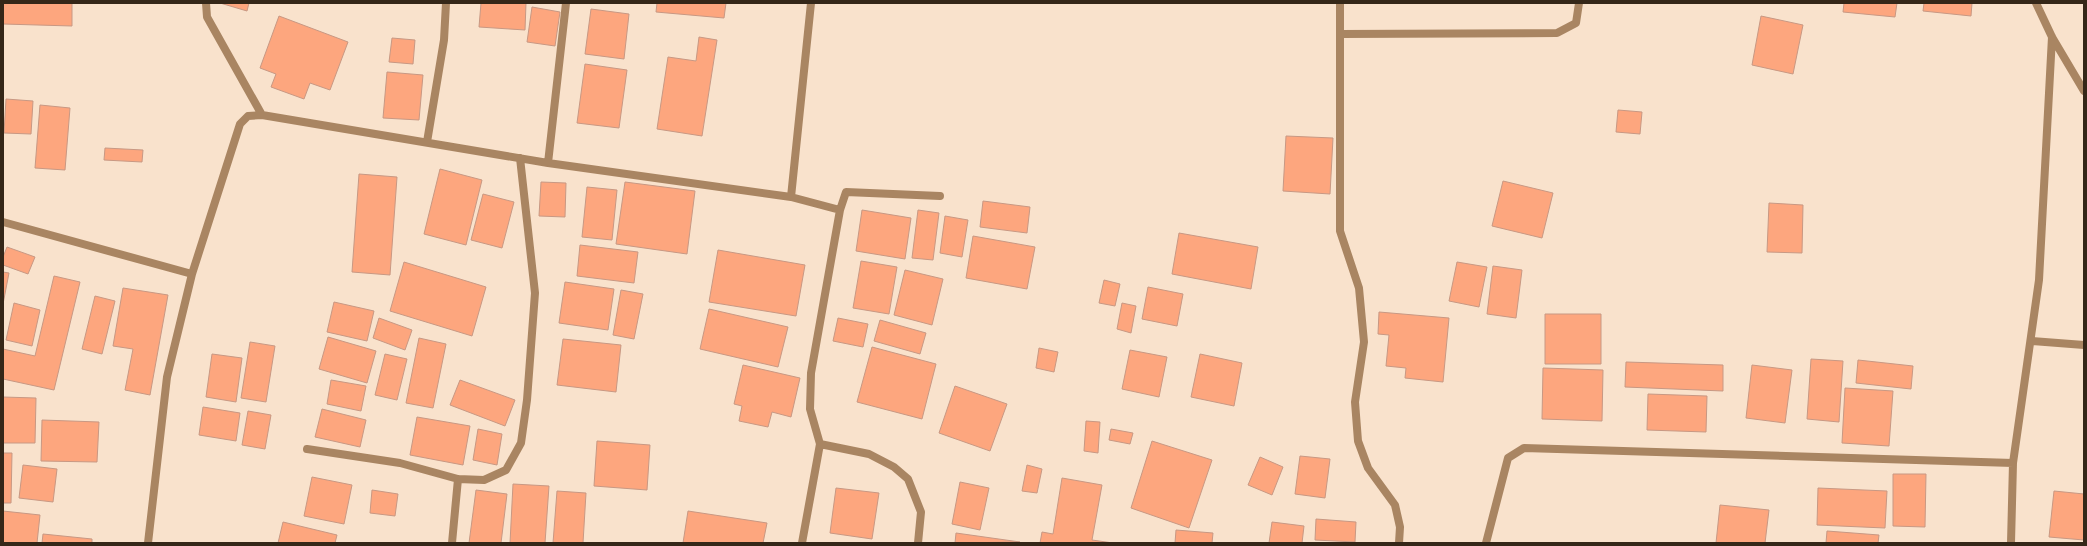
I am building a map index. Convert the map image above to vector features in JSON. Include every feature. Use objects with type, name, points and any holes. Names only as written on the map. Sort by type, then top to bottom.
[{"type":"street","points":[[206,3],[207,17],[262,115]]},
{"type":"street","points":[[427,142],[444,40],[446,3]]},
{"type":"street","points":[[548,163],[566,3]]},
{"type":"street","points":[[792,197],[811,3]]},
{"type":"street","points":[[1340,3],[1340,231],[1358,288],[1364,342],[1354,402],[1358,441],[1368,468],[1395,505],[1400,528],[1399,543]]},
{"type":"street","points":[[1340,34],[1557,33],[1576,23],[1579,3]]},
{"type":"street","points":[[2036,3],[2052,36],[2084,91]]},
{"type":"street","points":[[2011,543],[2013,463],[2039,280],[2052,36]]},
{"type":"street","points":[[148,543],[167,377],[192,274],[240,124],[248,116],[262,115],[548,163],[792,197],[840,210]]},
{"type":"street","points":[[307,449],[400,463],[458,479],[484,480],[506,470],[521,443],[527,400],[535,293],[520,158]]},
{"type":"street","points":[[802,543],[820,444],[810,409],[810,373],[840,210],[846,192],[940,196]]},
{"type":"street","points":[[3,222],[192,274]]},
{"type":"street","points":[[2030,341],[2084,345]]},
{"type":"street","points":[[820,444],[869,454],[894,467],[908,479],[921,512],[918,543]]},
{"type":"street","points":[[1486,543],[1508,458],[1524,448],[2013,463]]},
{"type":"street","points":[[452,543],[458,479]]},
{"type":"building","points":[[3,3],[72,3],[72,26],[3,24]]},
{"type":"building","points":[[220,3],[249,3],[247,11]]},
{"type":"building","points":[[481,3],[526,3],[525,30],[479,27]]},
{"type":"building","points":[[657,3],[726,3],[724,18],[656,12]]},
{"type":"building","points":[[1844,3],[1897,3],[1895,17],[1843,12]]},
{"type":"building","points":[[1924,3],[1972,3],[1971,16],[1923,11]]},
{"type":"building","points":[[532,7],[560,12],[555,46],[527,42]]},
{"type":"building","points":[[591,9],[629,14],[624,59],[585,54]]},
{"type":"building","points":[[279,16],[348,42],[330,90],[310,83],[304,99],[271,87],[276,74],[260,68]]},
{"type":"building","points":[[1761,16],[1803,25],[1793,74],[1752,65]]},
{"type":"building","points":[[699,37],[717,40],[702,136],[657,129],[668,57],[696,61]]},
{"type":"building","points":[[392,38],[415,40],[413,64],[389,62]]},
{"type":"building","points":[[585,64],[627,70],[619,128],[577,123]]},
{"type":"building","points":[[387,72],[423,75],[419,120],[383,118]]},
{"type":"building","points":[[6,99],[33,101],[31,134],[4,133]]},
{"type":"building","points":[[40,105],[70,108],[65,170],[35,168]]},
{"type":"building","points":[[1618,110],[1642,112],[1640,134],[1616,132]]},
{"type":"building","points":[[1286,136],[1333,138],[1330,194],[1283,191]]},
{"type":"building","points":[[105,148],[143,150],[142,162],[104,160]]},
{"type":"building","points":[[440,169],[482,180],[466,245],[424,234]]},
{"type":"building","points":[[359,174],[397,177],[390,275],[352,272]]},
{"type":"building","points":[[1503,181],[1553,193],[1542,238],[1492,226]]},
{"type":"building","points":[[541,182],[566,183],[565,217],[539,216]]},
{"type":"building","points":[[625,182],[695,191],[687,254],[616,244]]},
{"type":"building","points":[[587,187],[617,190],[612,240],[582,237]]},
{"type":"building","points":[[483,194],[514,202],[502,248],[471,240]]},
{"type":"building","points":[[983,201],[1030,207],[1027,233],[980,227]]},
{"type":"building","points":[[1769,203],[1803,205],[1802,253],[1767,252]]},
{"type":"building","points":[[862,210],[911,218],[905,259],[856,251]]},
{"type":"building","points":[[918,210],[939,213],[933,260],[912,258]]},
{"type":"building","points":[[945,216],[968,220],[962,257],[940,253]]},
{"type":"building","points":[[1179,233],[1258,247],[1251,289],[1172,274]]},
{"type":"building","points":[[973,236],[1035,247],[1027,289],[966,278]]},
{"type":"building","points":[[580,245],[638,252],[634,283],[577,276]]},
{"type":"building","points":[[7,247],[35,257],[28,274],[3,265],[3,257]]},
{"type":"building","points":[[718,250],[805,265],[796,316],[709,302]]},
{"type":"building","points":[[861,261],[897,267],[889,314],[853,308]]},
{"type":"building","points":[[404,262],[486,287],[472,336],[390,311]]},
{"type":"building","points":[[1457,262],[1487,267],[1479,307],[1449,301]]},
{"type":"building","points":[[1493,266],[1522,270],[1516,318],[1487,314]]},
{"type":"building","points":[[905,270],[943,279],[932,325],[894,315]]},
{"type":"building","points":[[3,272],[9,273],[3,304]]},
{"type":"building","points":[[54,276],[80,282],[54,390],[3,379],[3,349],[35,356]]},
{"type":"building","points":[[1104,280],[1120,284],[1115,306],[1099,303]]},
{"type":"building","points":[[565,282],[614,289],[608,330],[559,323]]},
{"type":"building","points":[[1148,287],[1183,294],[1177,326],[1142,319]]},
{"type":"building","points":[[123,288],[168,295],[150,395],[125,390],[133,349],[113,346]]},
{"type":"building","points":[[621,290],[643,294],[634,339],[613,335]]},
{"type":"building","points":[[95,296],[115,301],[102,354],[82,349]]},
{"type":"building","points":[[334,302],[374,311],[367,341],[327,332]]},
{"type":"building","points":[[14,303],[40,310],[32,346],[6,340]]},
{"type":"building","points":[[1122,303],[1136,306],[1131,333],[1117,329]]},
{"type":"building","points":[[709,309],[788,327],[778,367],[700,349]]},
{"type":"building","points":[[1379,312],[1449,318],[1443,382],[1405,378],[1406,368],[1386,366],[1389,335],[1378,334]]},
{"type":"building","points":[[1545,314],[1601,314],[1601,364],[1545,364]]},
{"type":"building","points":[[379,318],[412,330],[405,350],[373,338]]},
{"type":"building","points":[[838,318],[868,324],[863,347],[833,341]]},
{"type":"building","points":[[880,320],[926,333],[920,354],[874,341]]},
{"type":"building","points":[[328,337],[376,351],[367,383],[319,369]]},
{"type":"building","points":[[419,338],[446,344],[433,408],[406,403]]},
{"type":"building","points":[[563,339],[621,345],[616,392],[557,385]]},
{"type":"building","points":[[250,342],[275,346],[266,402],[241,398]]},
{"type":"building","points":[[872,347],[936,364],[922,419],[857,402]]},
{"type":"building","points":[[1039,348],[1058,352],[1054,372],[1036,368]]},
{"type":"building","points":[[1130,350],[1167,357],[1159,397],[1122,389]]},
{"type":"building","points":[[212,354],[242,358],[236,402],[206,397]]},
{"type":"building","points":[[385,354],[407,359],[397,400],[375,395]]},
{"type":"building","points":[[1200,354],[1242,363],[1234,406],[1191,397]]},
{"type":"building","points":[[1811,359],[1843,361],[1839,422],[1807,419]]},
{"type":"building","points":[[1858,360],[1913,366],[1911,389],[1856,383]]},
{"type":"building","points":[[1626,362],[1723,365],[1723,391],[1625,387]]},
{"type":"building","points":[[743,365],[800,378],[791,417],[772,412],[768,427],[739,421],[742,406],[734,404]]},
{"type":"building","points":[[1752,365],[1792,370],[1785,423],[1746,418]]},
{"type":"building","points":[[1543,368],[1603,370],[1602,421],[1542,419]]},
{"type":"building","points":[[331,380],[366,386],[361,411],[327,404]]},
{"type":"building","points":[[460,380],[515,400],[505,426],[450,405]]},
{"type":"building","points":[[955,386],[1007,404],[990,451],[939,433]]},
{"type":"building","points":[[1845,388],[1893,391],[1889,446],[1842,443]]},
{"type":"building","points":[[1648,394],[1707,396],[1706,432],[1647,430]]},
{"type":"building","points":[[3,397],[36,398],[35,443],[3,443]]},
{"type":"building","points":[[203,407],[240,413],[236,441],[199,435]]},
{"type":"building","points":[[322,409],[366,420],[360,447],[315,437]]},
{"type":"building","points":[[248,411],[271,415],[265,449],[242,445]]},
{"type":"building","points":[[417,417],[470,426],[463,465],[410,455]]},
{"type":"building","points":[[42,420],[99,422],[97,462],[41,461]]},
{"type":"building","points":[[1086,421],[1100,422],[1098,453],[1084,451]]},
{"type":"building","points":[[478,429],[502,434],[497,465],[473,460]]},
{"type":"building","points":[[1111,429],[1133,433],[1130,444],[1109,440]]},
{"type":"building","points":[[597,441],[650,445],[647,490],[594,486]]},
{"type":"building","points":[[1152,441],[1212,460],[1189,528],[1131,508]]},
{"type":"building","points":[[3,453],[12,453],[11,503],[3,503]]},
{"type":"building","points":[[1300,456],[1330,459],[1325,498],[1295,494]]},
{"type":"building","points":[[1260,457],[1283,467],[1272,495],[1248,485]]},
{"type":"building","points":[[23,465],[57,469],[53,502],[19,498]]},
{"type":"building","points":[[1027,465],[1042,469],[1037,493],[1022,491]]},
{"type":"building","points":[[1893,474],[1926,474],[1925,527],[1893,526]]},
{"type":"building","points":[[312,477],[352,485],[344,524],[304,516]]},
{"type":"building","points":[[1062,478],[1102,485],[1092,540],[1113,543],[1040,543],[1042,532],[1053,534]]},
{"type":"building","points":[[960,482],[989,488],[980,530],[952,524]]},
{"type":"building","points":[[513,484],[549,486],[545,543],[510,543]]},
{"type":"building","points":[[836,488],[879,493],[872,539],[830,533]]},
{"type":"building","points":[[1818,488],[1887,491],[1885,528],[1817,525]]},
{"type":"building","points":[[372,490],[398,494],[395,516],[370,513]]},
{"type":"building","points":[[476,490],[507,494],[501,543],[469,543]]},
{"type":"building","points":[[557,491],[586,493],[583,543],[553,543]]},
{"type":"building","points":[[2054,491],[2084,494],[2084,540],[2049,537]]},
{"type":"building","points":[[1720,505],[1769,510],[1765,543],[1716,543]]},
{"type":"building","points":[[3,511],[40,515],[37,543],[3,543]]},
{"type":"building","points":[[688,511],[767,523],[763,543],[683,543]]},
{"type":"building","points":[[1316,519],[1356,522],[1355,542],[1315,540]]},
{"type":"building","points":[[283,522],[337,535],[335,543],[278,543]]},
{"type":"building","points":[[1272,522],[1304,526],[1302,543],[1269,543]]},
{"type":"building","points":[[1176,530],[1213,533],[1212,543],[1175,543]]},
{"type":"building","points":[[1827,531],[1879,535],[1878,543],[1826,543]]},
{"type":"building","points":[[956,533],[1020,542],[955,543]]},
{"type":"building","points":[[43,534],[92,539],[92,543],[42,543]]}]
